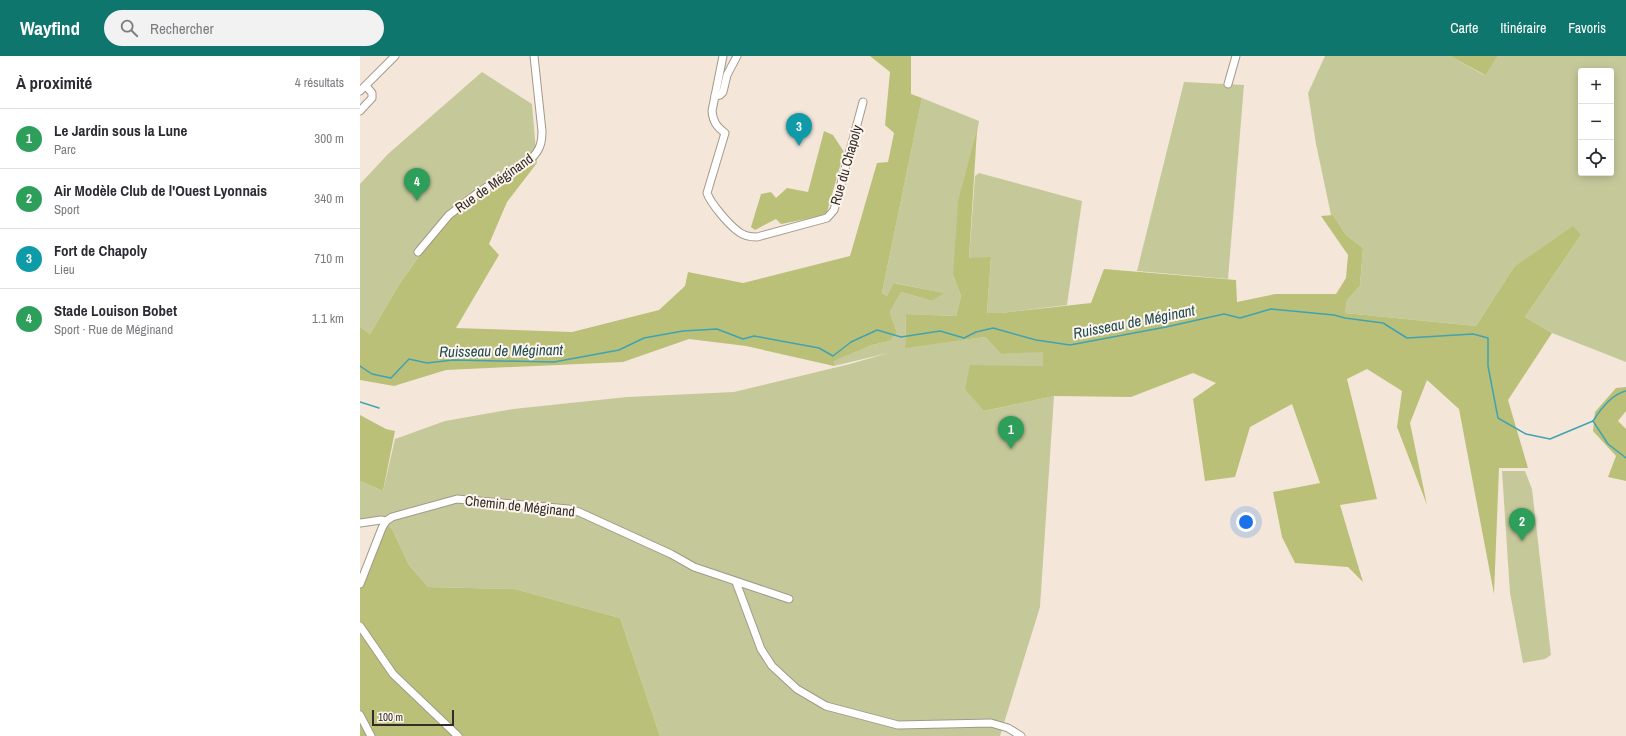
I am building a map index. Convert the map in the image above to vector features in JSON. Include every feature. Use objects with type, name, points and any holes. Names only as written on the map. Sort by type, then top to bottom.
[{"type":"street","points":[[360,111],[372,98],[372,93],[363,89],[395,56]]},
{"type":"street","name":"Rue de Méginand","points":[[418,252],[449,215],[479,192],[531,159],[538,152],[542,143],[542,131],[534,56]]},
{"type":"street","name":"Rue du Chapoly","points":[[723,56],[712,118],[715,124],[725,133],[707,193],[710,201],[740,233],[750,237],[757,237],[827,218],[834,210],[863,102]]},
{"type":"street","name":"Rue du Chapoly","points":[[715,96],[720,95],[723,92],[727,75],[737,56]]},
{"type":"street","points":[[1228,84],[1236,56]]},
{"type":"street","name":"Chemin de Méginand","points":[[360,523],[381,520],[386,521],[458,499],[568,508],[605,523],[671,554],[694,567],[789,599]]},
{"type":"street","points":[[360,584],[386,521]]},
{"type":"street","points":[[736,582],[761,649],[772,666],[797,689],[826,706],[898,725],[991,723],[1008,728],[1021,736]]},
{"type":"street","points":[[360,626],[393,674],[458,736]]},
{"type":"street","points":[[360,715],[371,736]]},
{"type":"green space","points":[[870,56],[911,56],[911,94],[922,98],[882,293],[887,296],[894,283],[944,293],[932,301],[901,292],[890,312],[897,333],[890,341],[872,345],[834,361],[834,366],[746,346],[689,339],[623,362],[446,370],[394,386],[360,380],[360,327],[370,334],[400,283],[422,252],[453,216],[495,185],[537,163],[507,202],[489,244],[499,255],[456,328],[572,332],[659,310],[685,286],[688,272],[743,283],[850,256],[877,163],[888,162],[894,133],[885,125],[890,72]]},
{"type":"green space","points":[[1325,56],[1450,56],[1484,75],[1498,56],[1626,56],[1626,362],[1552,333],[1525,317],[1581,235],[1514,267],[1476,326],[1345,313],[1347,300],[1360,286],[1363,248],[1346,235],[1333,215],[1331,215],[1316,144],[1308,93]]},
{"type":"green space","points":[[1450,56],[1498,56],[1485,75]]},
{"type":"green space","points":[[482,72],[532,104],[537,163],[495,185],[422,252],[400,283],[370,334],[360,327],[360,184],[388,154]]},
{"type":"green space","points":[[1184,82],[1244,85],[1228,279],[1137,271]]},
{"type":"green space","points":[[922,98],[979,121],[953,275],[961,296],[956,316],[906,314],[905,347],[985,337],[1001,354],[1044,351],[1043,366],[970,366],[984,411],[1054,396],[1040,607],[1000,736],[660,736],[620,618],[515,589],[428,587],[409,565],[393,531],[386,521],[360,523],[360,481],[383,491],[395,439],[445,421],[513,409],[627,397],[734,392],[850,364],[888,353],[834,366],[833,361],[872,345],[890,341],[897,333],[890,312],[901,292],[932,301],[943,293],[895,283],[887,296],[882,293]]},
{"type":"green space","points":[[977,130],[969,258],[991,257],[987,313],[1001,313],[1091,303],[1104,269],[1236,280],[1237,302],[1275,294],[1336,294],[1346,278],[1348,255],[1321,216],[1333,215],[1346,235],[1363,248],[1360,286],[1347,300],[1345,313],[1476,326],[1514,267],[1573,226],[1581,235],[1525,317],[1552,333],[1508,400],[1528,468],[1499,468],[1494,594],[1459,409],[1427,380],[1410,423],[1427,505],[1397,427],[1402,391],[1367,369],[1347,379],[1377,499],[1340,505],[1363,582],[1348,567],[1295,563],[1282,537],[1273,492],[1320,483],[1292,404],[1250,427],[1235,477],[1205,481],[1193,399],[1216,383],[1193,373],[1131,397],[1054,396],[984,411],[965,389],[970,365],[1043,366],[1043,352],[1001,354],[985,337],[905,348],[906,314],[956,316],[961,296],[953,275],[958,201]]},
{"type":"green space","points":[[824,131],[833,135],[844,152],[827,212],[822,216],[781,224],[776,219],[755,230],[751,227],[761,194],[771,192],[776,198],[787,188],[808,192]]},
{"type":"green space","points":[[979,173],[1082,201],[1067,305],[1001,313],[987,313],[991,258],[969,259],[975,176]]},
{"type":"green space","points":[[1626,387],[1626,411],[1618,421],[1626,429],[1626,481],[1608,477],[1616,456],[1593,431],[1595,412],[1616,388]]},
{"type":"green space","points":[[360,415],[386,429],[395,431],[383,491],[360,481]]},
{"type":"green space","points":[[1502,471],[1525,471],[1532,489],[1551,655],[1545,659],[1523,663],[1510,593]]},
{"type":"green space","points":[[386,521],[393,531],[409,565],[428,587],[515,589],[620,618],[660,736],[360,736],[360,584]]},
{"type":"waterway","name":"Ruisseau de Méginant","points":[[360,366],[372,374],[391,378],[409,359],[427,363],[453,360],[554,362],[619,350],[644,338],[683,331],[717,329],[743,339],[754,336],[819,348],[833,356],[851,342],[877,330],[901,337],[940,331],[964,338],[976,332],[993,328],[1036,340],[1070,345],[1166,327],[1224,314],[1240,318],[1271,309],[1334,315],[1383,323],[1407,338],[1473,334],[1488,338],[1488,366],[1498,418],[1526,434],[1550,439],[1593,421],[1608,444],[1626,458]]},
{"type":"waterway","points":[[1593,421],[1611,399],[1626,391]]},
{"type":"waterway","points":[[360,402],[379,408]]},
{"type":"place","name":"Fort de Chapoly","points":[[799,146]]},
{"type":"place","name":"Stade Louison Bobet","points":[[417,201]]},
{"type":"place","name":"Le Jardin sous la Lune","points":[[1011,449]]},
{"type":"place","name":"Air Modèle Club de l'Ouest Lyonnais","points":[[1522,541]]}]
